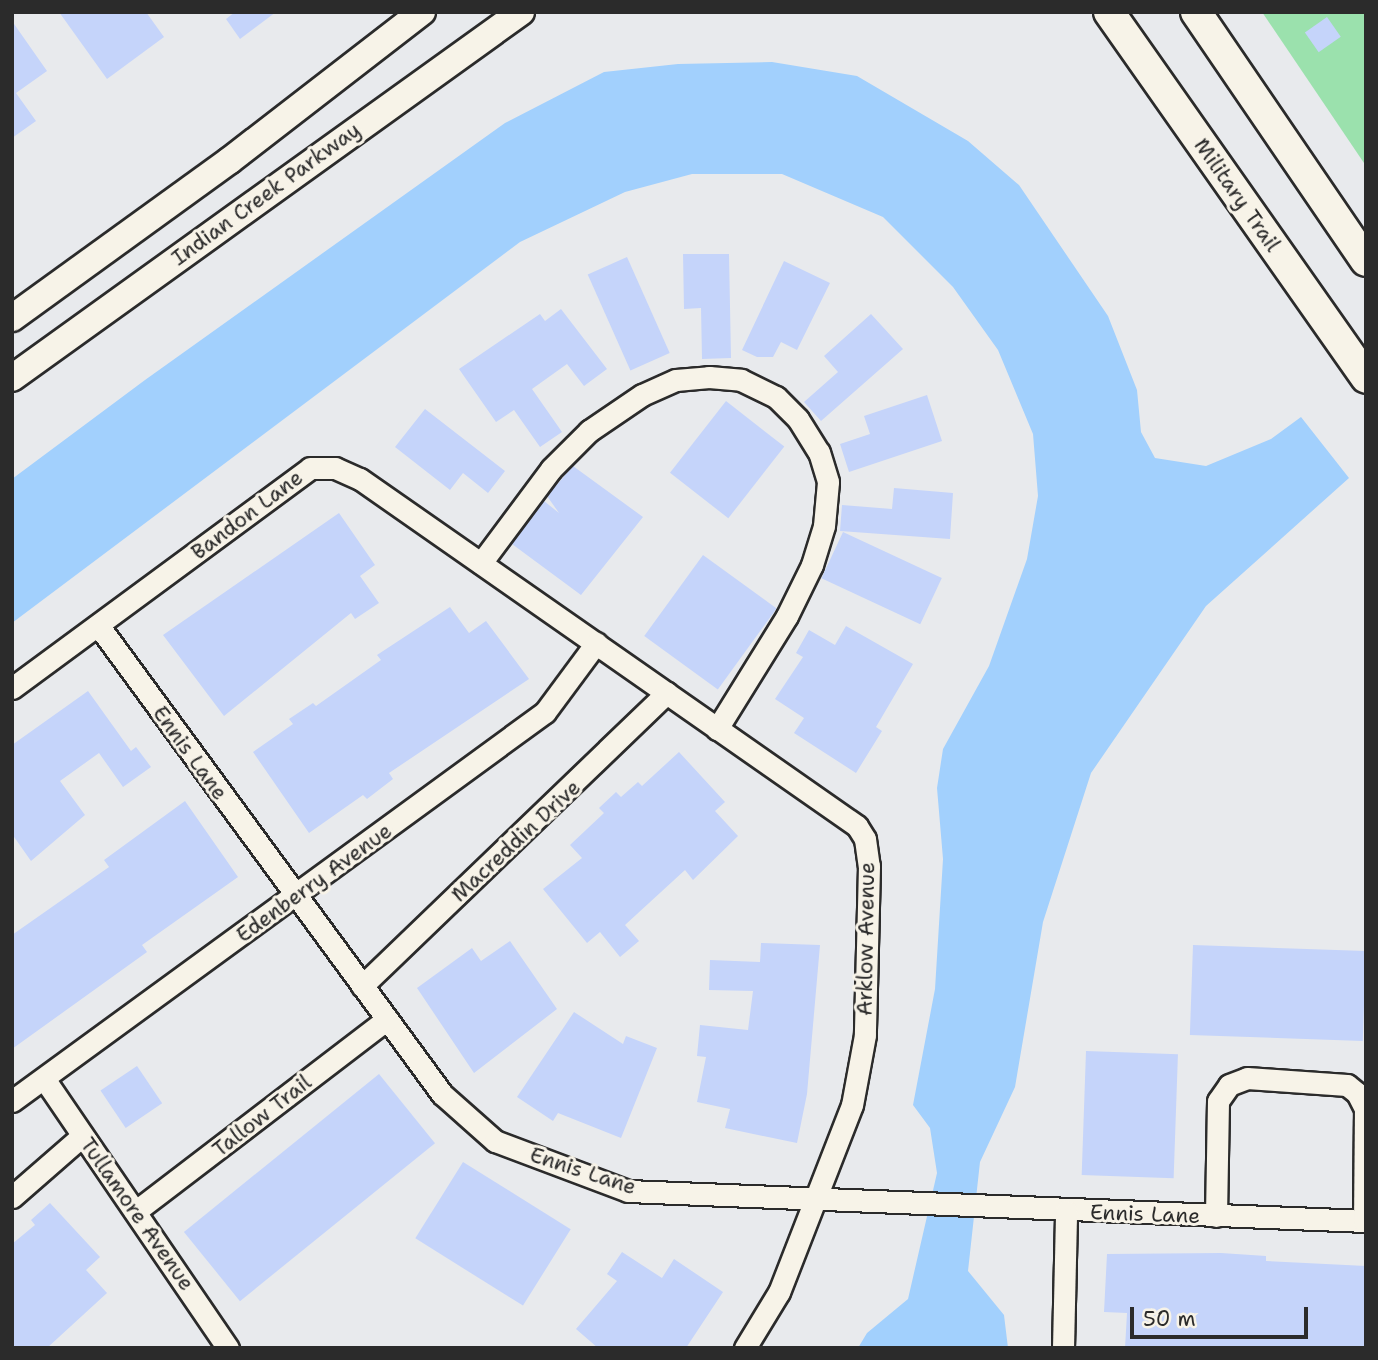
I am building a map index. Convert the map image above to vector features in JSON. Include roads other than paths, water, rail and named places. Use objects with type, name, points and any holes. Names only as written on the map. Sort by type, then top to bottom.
[{"type":"main road","name":"Military Trail","points":[[1109,12],[1366,379]]},
{"type":"main road","points":[[1196,12],[1366,261]]},
{"type":"street","points":[[12,318],[229,161],[422,12]]},
{"type":"street","name":"Indian Creek Parkway","points":[[12,378],[521,12]]},
{"type":"street","points":[[481,563],[551,469],[589,431],[642,395],[676,380],[709,376],[741,380],[776,397],[798,419],[819,452],[828,482],[824,526],[812,565],[788,617],[717,729]]},
{"type":"street","name":"Bandon Lane","points":[[12,688],[310,468],[335,468],[360,479],[596,643]]},
{"type":"street","name":"Ennis Lane","points":[[97,625],[295,898],[442,1094],[495,1141],[628,1191],[777,1199],[820,1196],[1066,1211],[1365,1221]]},
{"type":"street","name":"Arklow Avenue","points":[[596,643],[857,826],[865,839],[869,866],[865,1035],[852,1105],[820,1196],[779,1292],[745,1348]]},
{"type":"street","name":"Edenberry Avenue","points":[[12,1101],[45,1080],[295,898],[545,712],[596,643]]},
{"type":"street","name":"Macreddin Drive","points":[[362,986],[667,693]]},
{"type":"street","name":"Tallow Trail","points":[[136,1211],[387,1019]]},
{"type":"street","points":[[1216,1216],[1217,1101],[1229,1085],[1247,1078],[1347,1085],[1357,1093],[1365,1110],[1365,1221]]},
{"type":"street","name":"Tullamore Avenue","points":[[45,1080],[228,1348]]},
{"type":"street","points":[[12,1197],[82,1136]]},
{"type":"street","points":[[1063,1348],[1066,1211]]},
{"type":"water","points":[[772,62],[857,76],[968,141],[1019,185],[1108,316],[1137,390],[1141,432],[1155,458],[1206,466],[1271,439],[1301,417],[1349,478],[1206,606],[1091,773],[1043,922],[1015,1087],[980,1162],[968,1271],[1004,1315],[1008,1348],[858,1348],[867,1333],[908,1299],[937,1173],[930,1128],[913,1105],[935,989],[943,859],[937,788],[943,749],[989,666],[1027,559],[1038,496],[1033,434],[998,350],[953,287],[883,217],[782,174],[692,174],[625,192],[520,242],[12,623],[12,479],[145,380],[505,123],[604,72],[678,64]]}]
